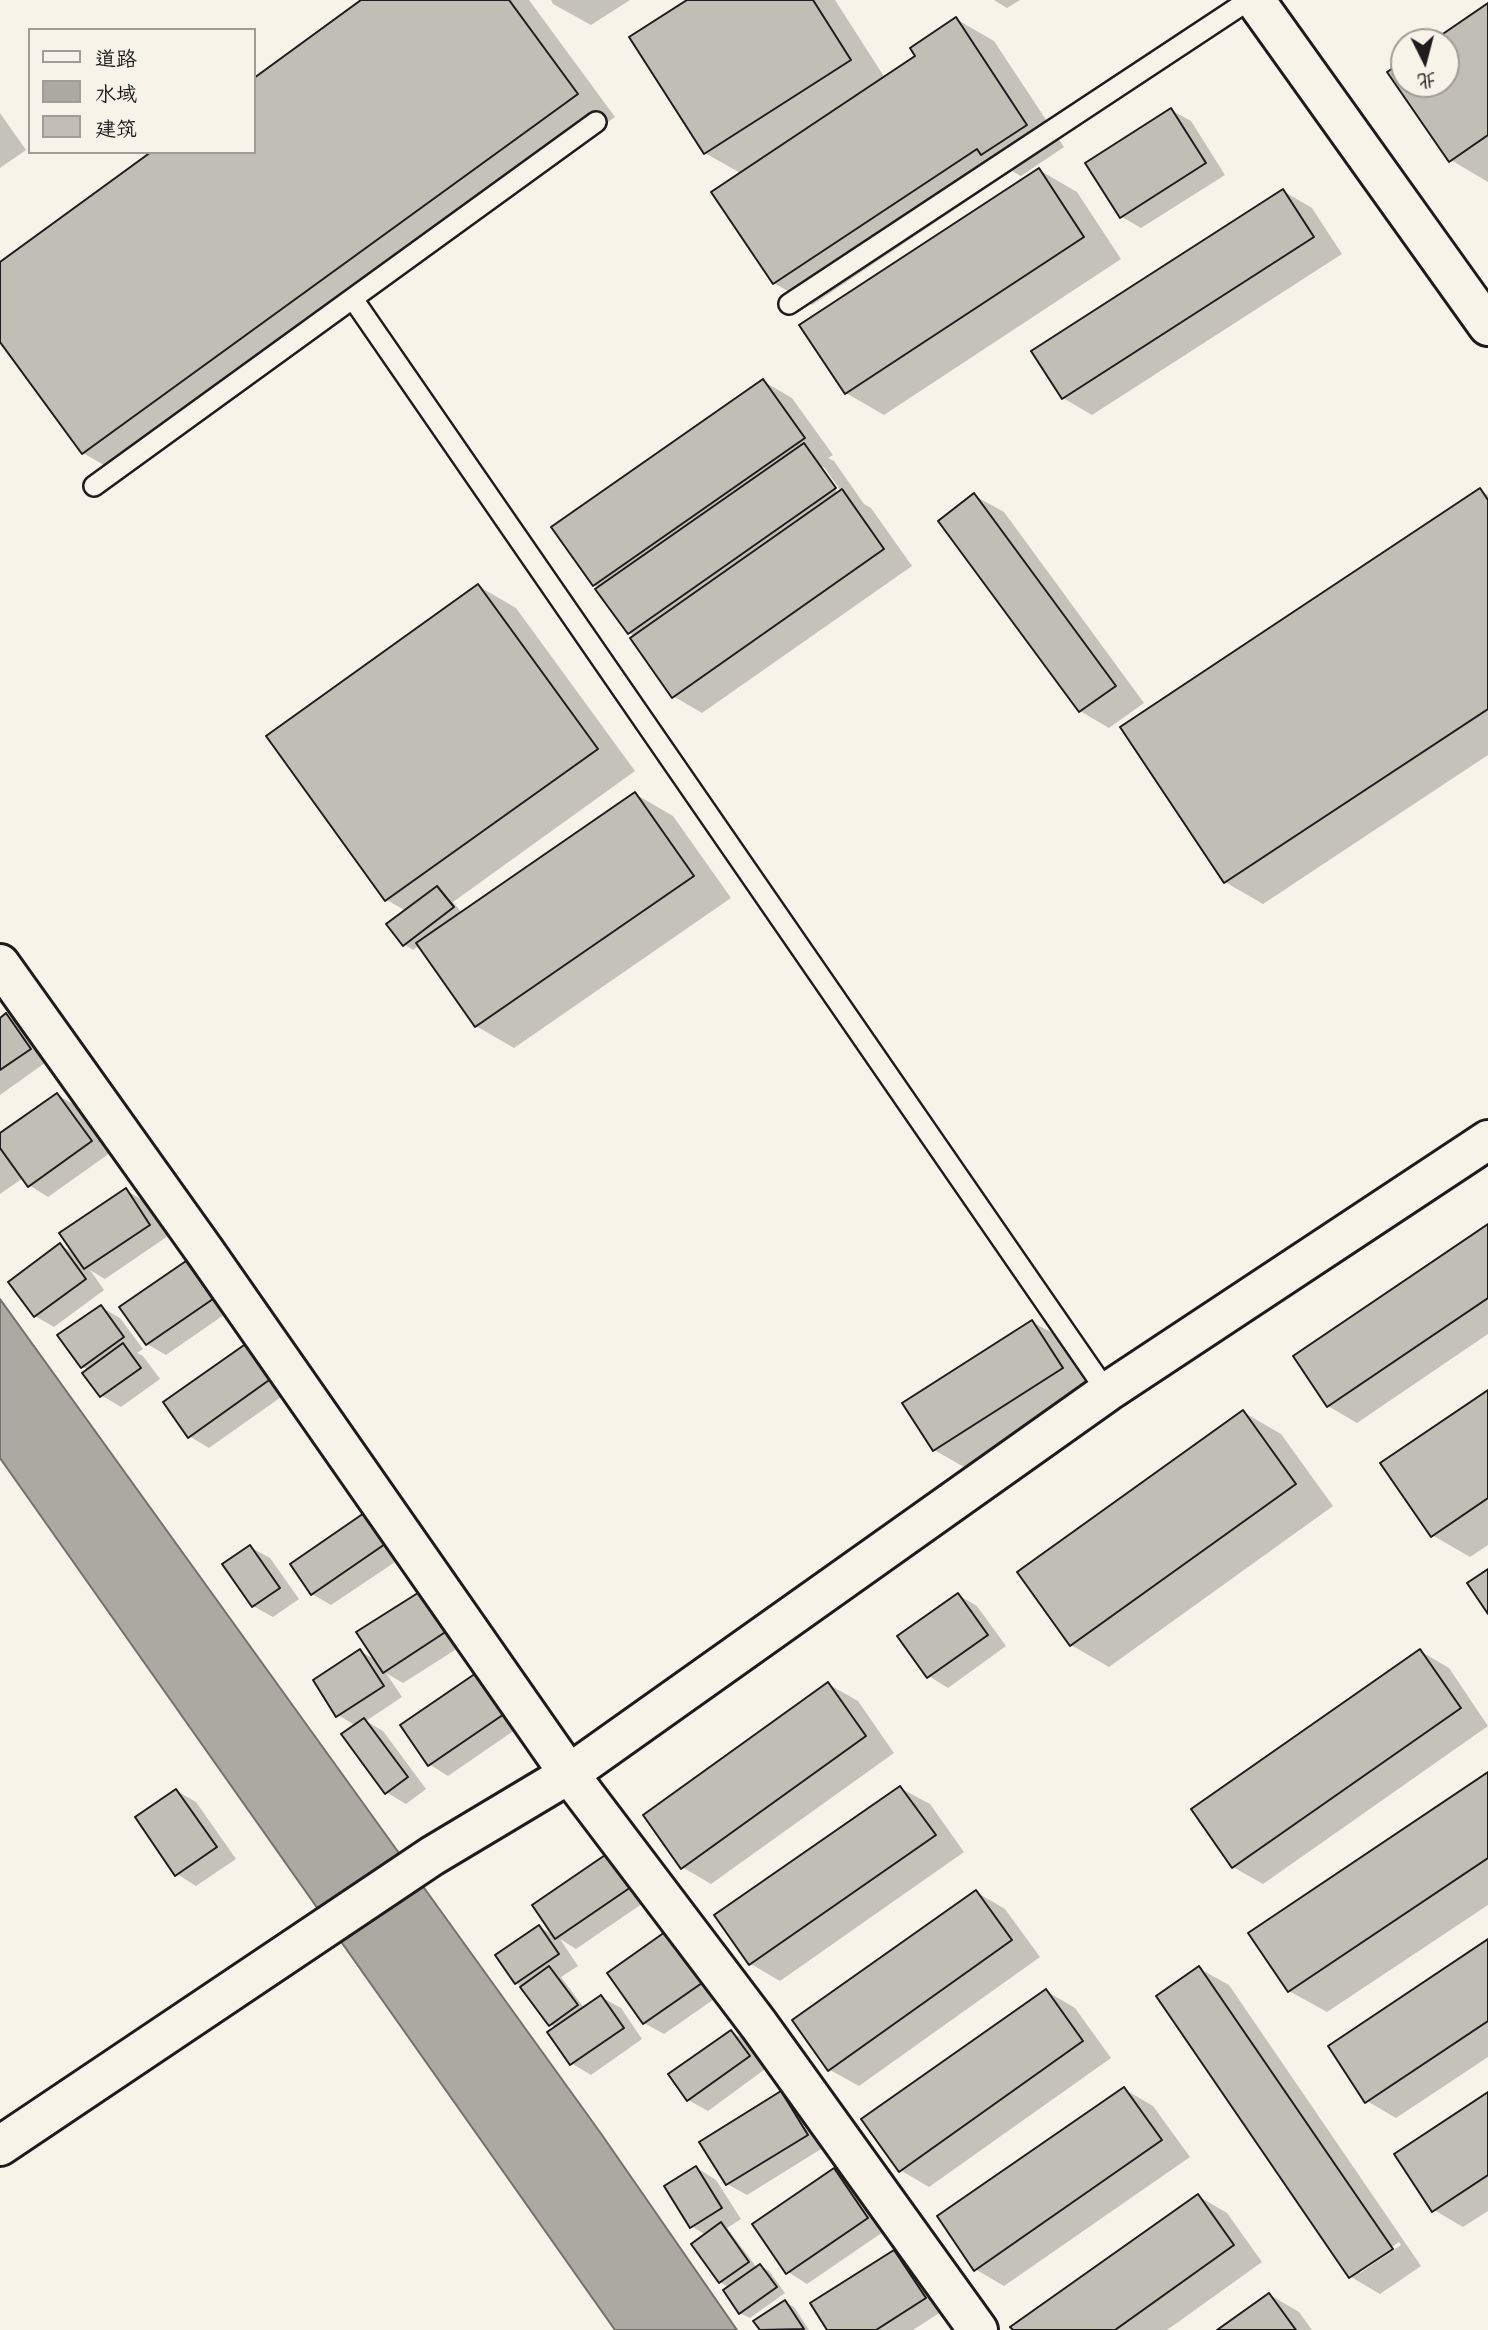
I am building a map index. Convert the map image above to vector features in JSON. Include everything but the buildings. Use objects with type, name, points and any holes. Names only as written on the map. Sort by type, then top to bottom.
[{"type":"street","points":[[1255,0],[1488,326]]},
{"type":"street","points":[[0,964],[214,1264],[569,1774],[759,2025],[978,2330]]},
{"type":"street","points":[[0,2146],[432,1856],[569,1774],[1107,1392],[1488,1140]]},
{"type":"lane","points":[[789,304],[1249,0]]},
{"type":"lane","points":[[94,486],[596,122]]},
{"type":"lane","points":[[353,299],[1107,1392]]},
{"type":"water","points":[[0,1299],[602,2135],[737,2330],[615,2330],[0,1458]]}]
